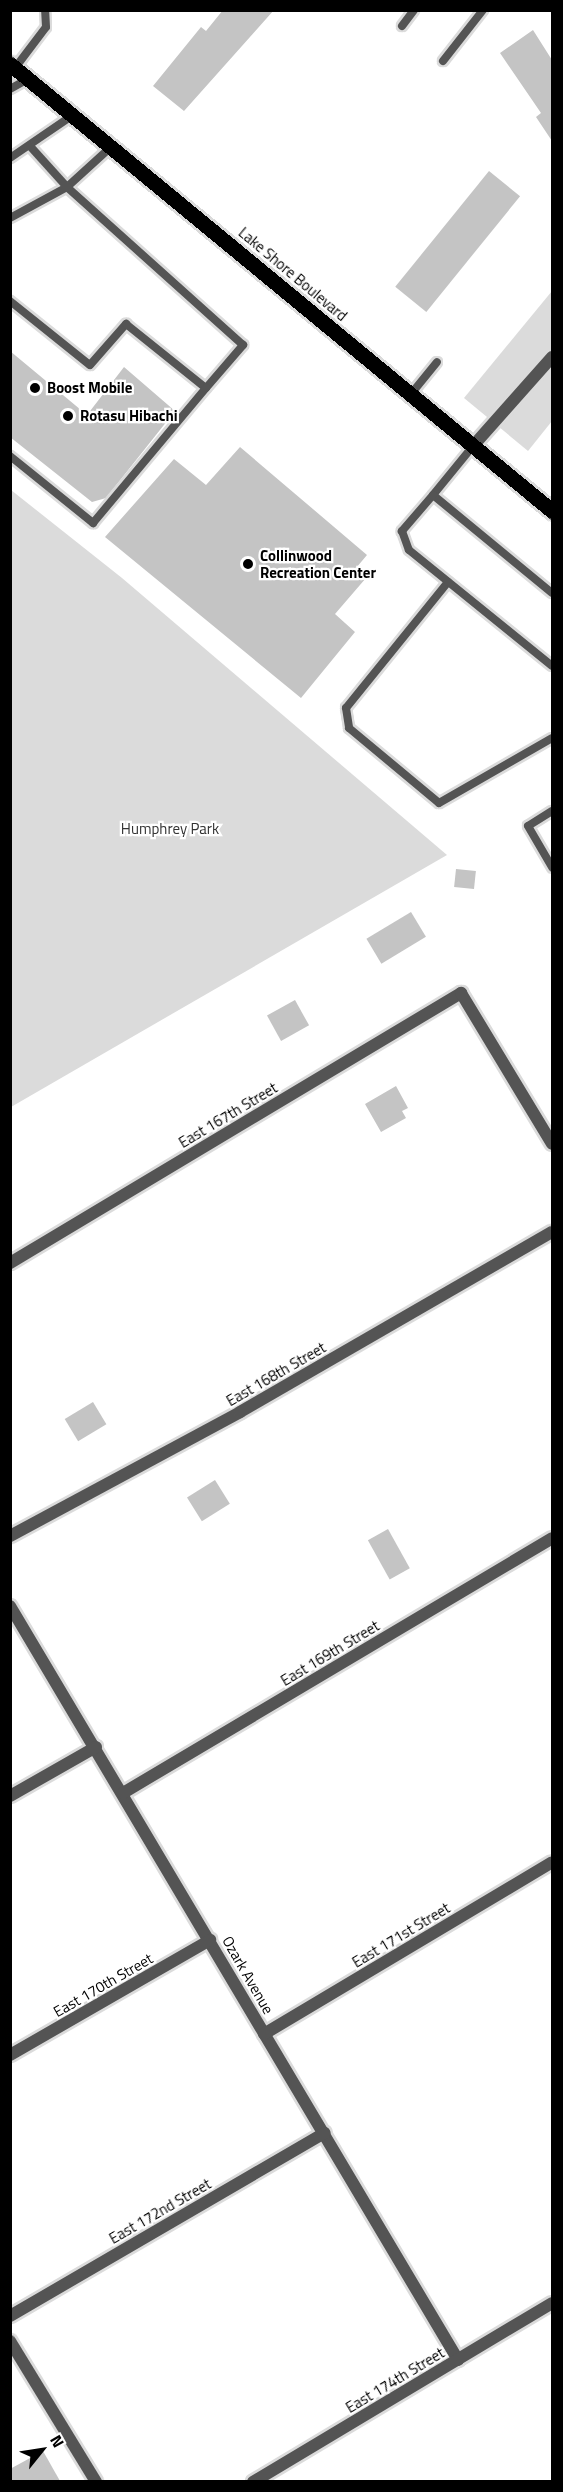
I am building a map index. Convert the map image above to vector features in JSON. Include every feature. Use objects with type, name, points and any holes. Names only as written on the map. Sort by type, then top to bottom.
[{"type":"main road","name":"Lake Shore Boulevard","points":[[13,66],[552,511]]},
{"type":"street","points":[[473,446],[552,357]]},
{"type":"street","name":"East 167th Street","points":[[10,1263],[461,993],[552,1144]]},
{"type":"street","name":"East 168th Street","points":[[10,1536],[240,1412],[552,1232]]},
{"type":"street","name":"East 169th Street","points":[[123,1793],[552,1538]]},
{"type":"street","name":"Ozark Avenue","points":[[10,1606],[96,1747],[458,2360]]},
{"type":"street","points":[[10,1796],[96,1747]]},
{"type":"street","name":"East 171st Street","points":[[264,2034],[552,1863]]},
{"type":"street","name":"East 170th Street","points":[[10,2055],[210,1940]]},
{"type":"street","name":"East 172nd Street","points":[[10,2316],[325,2133]]},
{"type":"street","name":"East 174th Street","points":[[253,2481],[552,2303]]},
{"type":"street","points":[[10,2341],[96,2481]]},
{"type":"lane","points":[[13,66],[46,27],[45,10]]},
{"type":"lane","points":[[402,26],[414,10]]},
{"type":"lane","points":[[443,60],[483,10]]},
{"type":"lane","points":[[10,89],[28,79]]},
{"type":"lane","points":[[10,158],[73,116]]},
{"type":"lane","points":[[10,456],[93,523],[243,345],[67,187],[30,146]]},
{"type":"lane","points":[[10,218],[67,187],[111,147]]},
{"type":"lane","points":[[10,301],[90,365],[126,324],[207,388]]},
{"type":"lane","points":[[411,394],[437,362]]},
{"type":"lane","points":[[473,446],[402,531],[409,550],[552,666]]},
{"type":"lane","points":[[433,495],[552,593]]},
{"type":"lane","points":[[448,582],[346,708],[349,728],[439,803],[552,738]]},
{"type":"lane","points":[[552,811],[528,826],[552,867]]},
{"type":"green space","points":[[552,291],[552,421],[528,451],[464,398]]},
{"type":"green space","name":"Humphrey Park","points":[[11,490],[122,578],[447,855],[11,1107]]},
{"type":"building","points":[[223,10],[274,10],[184,111],[153,86],[201,27],[206,31]]},
{"type":"building","points":[[533,30],[552,60],[552,141],[536,117],[541,113],[500,53]]},
{"type":"building","points":[[489,171],[520,196],[426,312],[395,287]]},
{"type":"building","points":[[10,351],[87,415],[124,367],[175,411],[106,498],[92,502],[10,437]]},
{"type":"building","name":"Collinwood Recreation Center","points":[[240,447],[367,555],[351,574],[366,578],[335,614],[355,632],[301,698],[105,537],[174,459],[206,485]]},
{"type":"building","points":[[456,869],[476,871],[474,889],[454,887]]},
{"type":"building","points":[[411,912],[426,937],[381,964],[366,939]]},
{"type":"building","points":[[295,1000],[309,1025],[281,1041],[267,1016]]},
{"type":"building","points":[[396,1086],[408,1108],[402,1111],[406,1118],[381,1132],[365,1104]]},
{"type":"building","points":[[93,1402],[106,1424],[78,1441],[65,1419]]},
{"type":"building","points":[[215,1480],[230,1504],[202,1521],[187,1497]]},
{"type":"building","points":[[388,1529],[410,1568],[390,1580],[368,1540]]},
{"type":"building","points":[[43,2451],[60,2481],[10,2481],[10,2469]]},
{"type":"place","name":"Boost Mobile","points":[[35,388]]},
{"type":"place","name":"Rotasu Hibachi","points":[[68,416]]},
{"type":"place","name":"Collinwood Recreation Center","points":[[248,564]]}]
